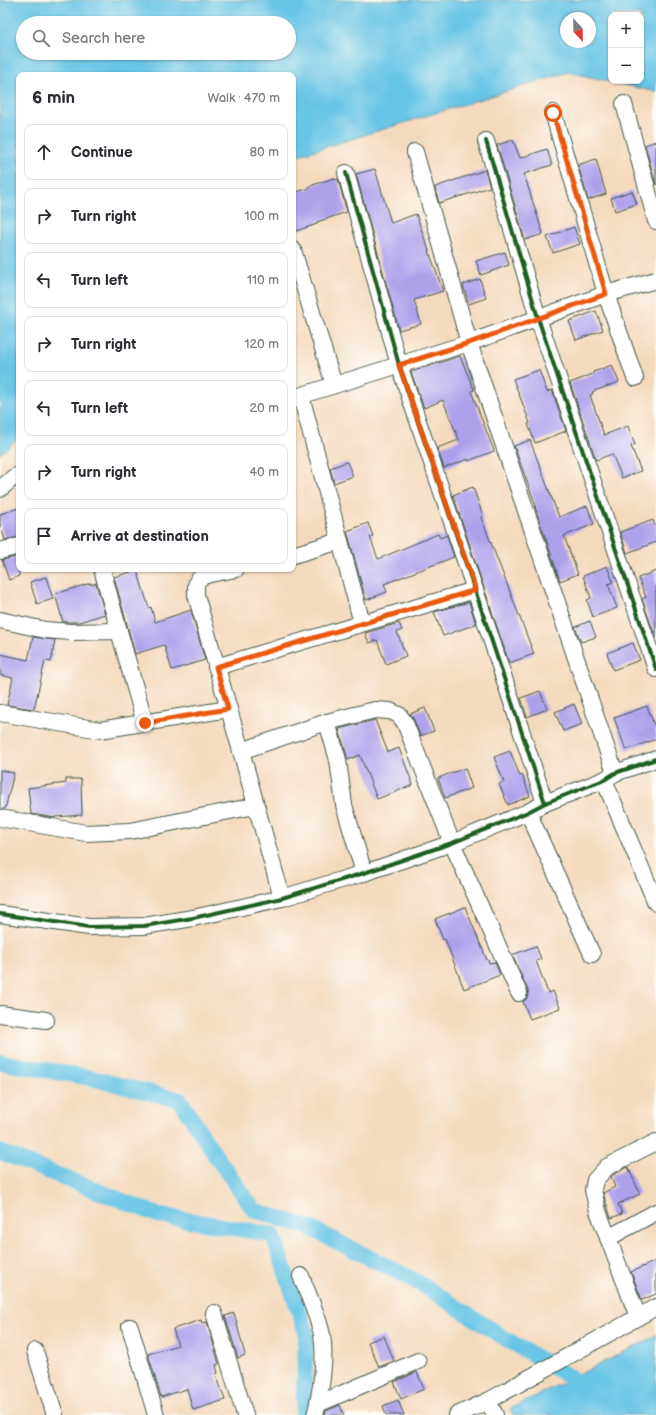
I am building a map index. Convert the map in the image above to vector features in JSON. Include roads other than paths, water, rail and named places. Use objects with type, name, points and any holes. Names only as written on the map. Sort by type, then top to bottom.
[{"type":"street","points":[[624,104],[656,221]]},
{"type":"street","points":[[553,113],[606,294],[635,378]]},
{"type":"street","points":[[486,141],[538,318],[656,670]]},
{"type":"street","points":[[415,152],[469,343],[610,777],[656,903]]},
{"type":"street","points":[[346,173],[399,365],[476,590],[545,803]]},
{"type":"street","points":[[296,260],[334,385]]},
{"type":"street","points":[[362,623],[340,541],[297,397],[469,343],[606,294],[656,280]]},
{"type":"street","points":[[0,489],[16,476]]},
{"type":"street","points":[[296,553],[340,541]]},
{"type":"street","points":[[0,551],[16,547]]},
{"type":"street","points":[[103,572],[145,723]]},
{"type":"street","points":[[222,572],[207,575],[199,580],[196,585],[196,595],[282,898]]},
{"type":"street","points":[[216,667],[476,590]]},
{"type":"street","points":[[0,620],[45,630],[71,632],[119,631]]},
{"type":"street","points":[[0,714],[100,730],[228,709]]},
{"type":"street","points":[[241,751],[327,722],[375,710],[390,711],[399,715],[405,723],[452,843],[518,993]]},
{"type":"street","points":[[327,722],[338,760],[344,805],[364,873]]},
{"type":"street","points":[[0,914],[89,926],[144,926],[193,918],[282,898],[364,873],[452,843],[528,812],[545,803],[656,759]]},
{"type":"street","points":[[0,818],[86,833],[130,831],[255,806]]},
{"type":"street","points":[[528,812],[592,954]]},
{"type":"street","points":[[0,1014],[46,1020]]},
{"type":"street","points":[[638,1317],[598,1211],[593,1190],[595,1180],[607,1167],[656,1142]]},
{"type":"street","points":[[608,1238],[656,1212]]},
{"type":"street","points":[[301,1276],[319,1321],[322,1335],[324,1352],[317,1409]]},
{"type":"street","points":[[457,1415],[491,1408],[518,1384],[656,1307]]},
{"type":"street","points":[[214,1312],[245,1415]]},
{"type":"street","points":[[130,1327],[156,1415]]},
{"type":"street","points":[[35,1350],[54,1415]]},
{"type":"street","points":[[317,1409],[418,1360]]},
{"type":"water","points":[[0,0],[656,0],[656,92],[621,84],[644,84],[644,12],[608,12],[608,81],[569,72],[296,156],[296,72],[16,72],[16,441],[0,454]]},
{"type":"water","points":[[656,1336],[656,1415],[513,1415],[510,1409]]},
{"type":"waterway","points":[[0,1062],[91,1078],[180,1100],[215,1155],[254,1210],[310,1228],[416,1281],[506,1339],[590,1389]]},
{"type":"waterway","points":[[0,1152],[158,1215],[273,1235],[306,1332],[303,1415]]}]
